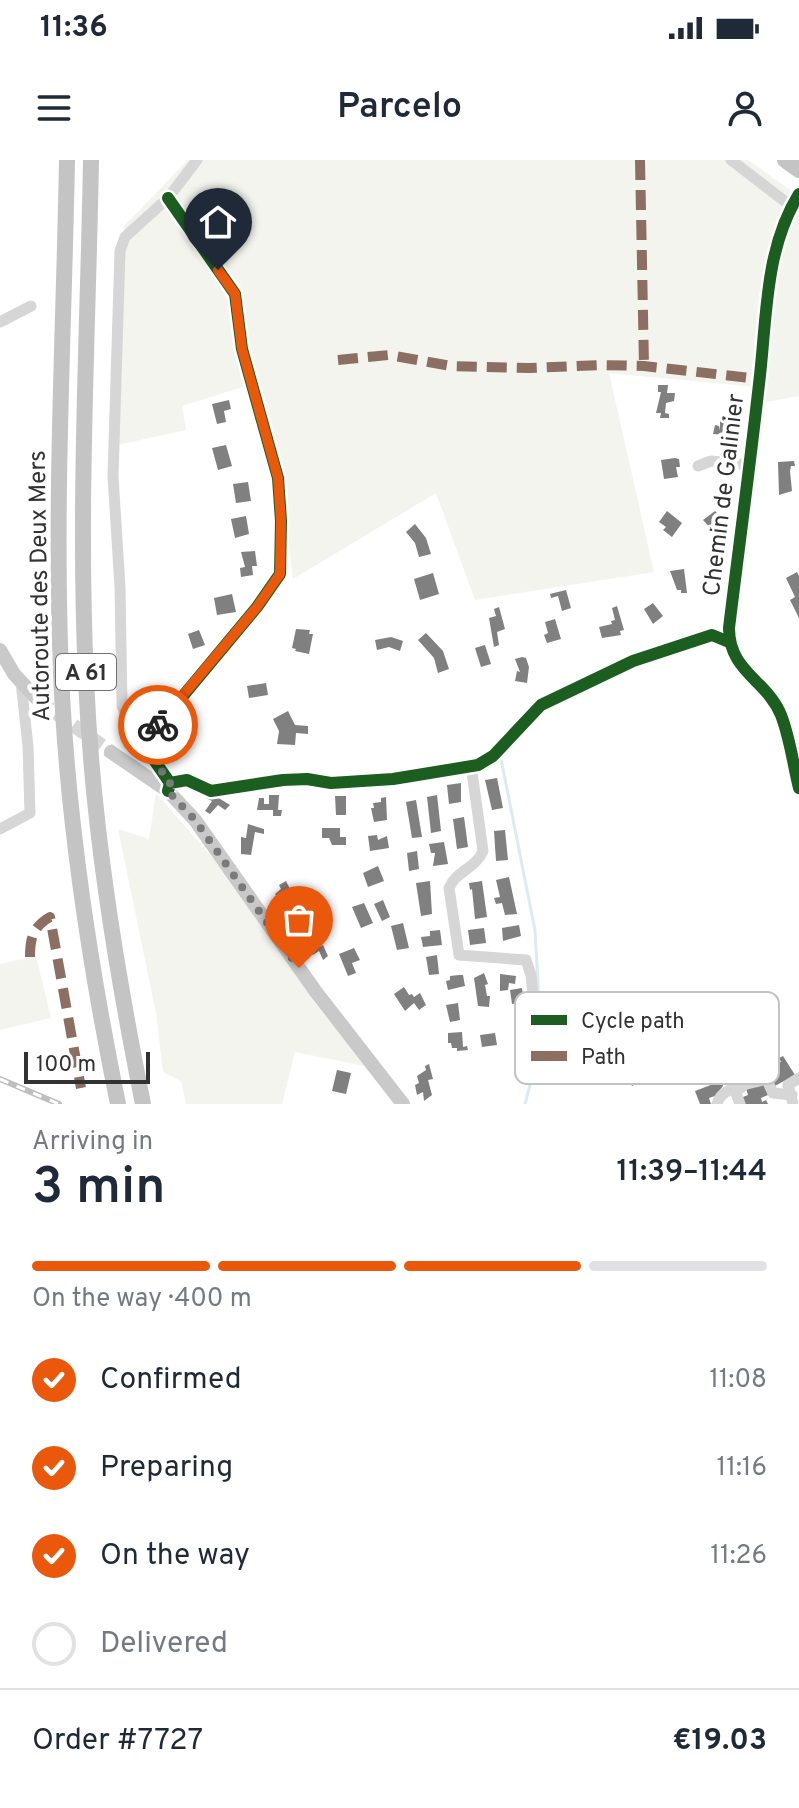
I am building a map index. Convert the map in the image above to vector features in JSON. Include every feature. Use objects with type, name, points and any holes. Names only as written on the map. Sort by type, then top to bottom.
[{"type":"highway","name":"Autoroute des Deux Mers","points":[[67,160],[59,567],[61,674],[84,915],[118,1104]]},
{"type":"highway","name":"Autoroute des Deux Mers","points":[[91,160],[84,461],[86,680],[97,826],[108,912],[143,1104]]},
{"type":"highway","points":[[90,236],[100,186],[100,160]]},
{"type":"highway","points":[[785,160],[799,170]]},
{"type":"main road","points":[[0,650],[21,682],[39,701]]},
{"type":"main road","points":[[111,752],[169,787],[316,992],[403,1104]]},
{"type":"street","points":[[197,160],[168,198],[125,237],[120,251],[113,476],[120,587],[122,706],[132,730],[169,787],[187,780],[211,791],[283,780],[307,779],[331,783],[393,779],[484,762],[541,705],[633,661],[712,635],[729,642],[741,667],[771,696],[782,716],[799,788]]},
{"type":"street","points":[[731,160],[791,206]]},
{"type":"street","name":"Chemin de Galinier","points":[[729,642],[771,263],[791,206],[799,194]]},
{"type":"street","points":[[143,744],[257,607],[280,574],[278,478],[242,349],[235,294],[168,198]]},
{"type":"street","points":[[0,322],[31,306]]},
{"type":"street","points":[[698,466],[711,461],[749,465]]},
{"type":"street","points":[[0,829],[30,813],[28,746],[21,682]]},
{"type":"street","points":[[471,765],[483,851],[479,860],[452,880],[449,888],[459,955],[526,960],[533,992]]},
{"type":"street","points":[[774,1098],[793,1100],[788,1085],[799,1078]]},
{"type":"street","points":[[736,1084],[740,1104]]},
{"type":"street","points":[[717,1104],[717,1098],[723,1092],[744,1084]]},
{"type":"shaded area","points":[[188,160],[748,160],[799,196],[799,396],[760,403],[756,387],[609,373],[654,572],[475,600],[436,493],[293,579],[278,454],[258,382],[182,406],[186,430],[117,445],[124,226]]},
{"type":"shaded area","points":[[156,793],[217,863],[314,1002],[365,1066],[295,1052],[282,1104],[186,1104],[181,1081],[163,1072],[156,1013],[118,829],[149,839]]},
{"type":"shaded area","points":[[36,956],[51,1018],[0,1030],[0,964]]},
{"type":"building","points":[[658,385],[668,385],[667,393],[675,393],[674,401],[666,403],[665,413],[669,414],[669,418],[660,418],[661,413],[656,413],[661,392],[658,392]]},
{"type":"building","points":[[229,400],[231,409],[224,411],[226,422],[217,424],[212,404]]},
{"type":"building","points":[[720,415],[730,417],[729,425],[739,430],[738,436],[713,434],[715,425],[720,430]]},
{"type":"building","points":[[226,445],[232,466],[218,470],[212,448]]},
{"type":"building","points":[[679,459],[680,467],[676,467],[678,477],[664,479],[661,460]]},
{"type":"building","points":[[794,461],[795,466],[791,466],[790,471],[792,491],[779,495],[778,462]]},
{"type":"building","points":[[248,482],[251,501],[236,503],[233,484]]},
{"type":"building","points":[[667,511],[682,523],[672,537],[659,522]]},
{"type":"building","points":[[715,511],[723,519],[712,530],[703,520]]},
{"type":"building","points":[[246,516],[249,534],[235,538],[231,519]]},
{"type":"building","points":[[415,524],[426,538],[431,554],[419,557],[415,543],[406,532]]},
{"type":"building","points":[[255,551],[257,566],[252,566],[253,575],[241,577],[240,568],[245,567],[241,552]]},
{"type":"building","points":[[684,569],[687,593],[681,593],[670,571]]},
{"type":"building","points":[[797,572],[799,618],[790,600],[795,597],[786,578]]},
{"type":"building","points":[[433,573],[439,594],[420,600],[414,579]]},
{"type":"building","points":[[566,590],[571,608],[562,611],[558,596],[551,598],[550,594]]},
{"type":"building","points":[[232,594],[236,612],[217,615],[214,598]]},
{"type":"building","points":[[653,603],[663,616],[653,624],[644,609]]},
{"type":"building","points":[[617,606],[624,630],[620,631],[621,635],[602,638],[599,627],[612,624],[611,621],[615,620],[612,608]]},
{"type":"building","points":[[499,607],[505,629],[497,632],[499,645],[494,647],[489,618],[496,616],[494,609]]},
{"type":"building","points":[[555,619],[561,639],[547,643],[545,622]]},
{"type":"building","points":[[296,629],[310,630],[309,634],[313,634],[309,654],[292,648]]},
{"type":"building","points":[[199,630],[205,645],[193,649],[188,634]]},
{"type":"building","points":[[426,633],[443,651],[449,669],[438,673],[434,658],[418,640]]},
{"type":"building","points":[[391,637],[403,641],[400,651],[389,647],[377,650],[375,640]]},
{"type":"building","points":[[485,645],[491,664],[481,667],[475,648]]},
{"type":"building","points":[[526,658],[529,667],[527,683],[515,681],[517,671],[520,672],[515,659]]},
{"type":"building","points":[[266,683],[268,695],[249,698],[247,686]]},
{"type":"building","points":[[288,711],[295,725],[308,726],[308,734],[296,733],[295,745],[277,744],[279,731],[273,719]]},
{"type":"building","points":[[497,778],[503,808],[492,810],[485,780]]},
{"type":"building","points":[[461,783],[461,802],[449,804],[447,785]]},
{"type":"building","points":[[209,793],[230,805],[225,810],[218,805],[210,814],[205,811],[212,801],[206,798]]},
{"type":"building","points":[[269,795],[279,795],[278,810],[282,810],[281,816],[273,816],[273,810],[257,810],[259,798],[264,798],[264,804],[269,804]]},
{"type":"building","points":[[437,795],[441,831],[431,833],[427,797]]},
{"type":"building","points":[[335,796],[346,796],[346,815],[336,815]]},
{"type":"building","points":[[386,797],[387,820],[374,822],[373,803],[381,802],[381,798]]},
{"type":"building","points":[[416,800],[422,837],[412,838],[406,802]]},
{"type":"building","points":[[464,817],[468,847],[457,849],[453,819]]},
{"type":"building","points":[[248,824],[264,829],[264,834],[255,832],[251,855],[241,854],[241,837],[246,838]]},
{"type":"building","points":[[322,828],[340,828],[340,837],[346,837],[346,845],[332,845],[329,838],[322,838]]},
{"type":"building","points":[[505,830],[508,860],[496,861],[494,831]]},
{"type":"building","points":[[377,835],[378,840],[387,836],[389,848],[370,851],[368,836]]},
{"type":"building","points":[[444,842],[448,864],[433,866],[435,853],[431,853],[429,844]]},
{"type":"building","points":[[417,851],[419,869],[409,871],[407,853]]},
{"type":"building","points":[[378,866],[384,881],[368,887],[363,873]]},
{"type":"building","points":[[509,877],[517,914],[505,915],[502,903],[496,904],[494,898],[500,897],[496,880]]},
{"type":"building","points":[[286,881],[296,901],[287,907],[275,894],[281,889],[279,885]]},
{"type":"building","points":[[430,881],[432,914],[421,916],[416,883]]},
{"type":"building","points":[[482,881],[487,917],[475,919],[469,883]]},
{"type":"building","points":[[383,900],[390,917],[382,921],[374,904]]},
{"type":"building","points":[[364,903],[373,923],[361,928],[352,907]]},
{"type":"building","points":[[403,923],[409,948],[397,950],[391,926]]},
{"type":"building","points":[[519,925],[521,936],[503,941],[502,928]]},
{"type":"building","points":[[304,928],[318,948],[323,945],[328,956],[323,960],[319,951],[313,955],[304,951],[297,940],[303,935],[300,931]]},
{"type":"building","points":[[484,928],[486,943],[470,945],[468,930]]},
{"type":"building","points":[[440,930],[442,945],[423,947],[421,937],[430,936],[430,931]]},
{"type":"building","points":[[354,948],[360,960],[352,963],[356,973],[348,976],[339,954]]},
{"type":"building","points":[[437,955],[439,974],[429,975],[426,957]]},
{"type":"building","points":[[484,973],[488,984],[485,985],[487,996],[490,996],[489,1007],[478,1006],[474,978]]},
{"type":"building","points":[[500,974],[516,976],[515,984],[509,983],[508,990],[500,991]]},
{"type":"building","points":[[463,975],[465,986],[448,990],[446,981],[450,980],[450,976]]},
{"type":"building","points":[[404,987],[414,997],[420,993],[426,1005],[419,1010],[414,1003],[405,1011],[394,994]]},
{"type":"building","points":[[522,988],[523,992],[515,992],[515,1004],[512,1004],[510,990]]},
{"type":"building","points":[[458,1003],[460,1020],[450,1022],[446,1005]]},
{"type":"building","points":[[462,1032],[463,1047],[467,1046],[468,1050],[457,1051],[448,1043],[448,1033]]},
{"type":"building","points":[[495,1033],[497,1045],[482,1047],[480,1035]]},
{"type":"building","points":[[783,1056],[795,1075],[779,1084],[781,1062],[779,1058]]},
{"type":"building","points":[[429,1064],[433,1079],[428,1080],[432,1095],[424,1101],[423,1092],[417,1095],[415,1085],[419,1083],[417,1076]]},
{"type":"building","points":[[337,1070],[351,1073],[346,1094],[332,1091]]},
{"type":"building","points":[[723,1084],[715,1096],[709,1098],[711,1104],[700,1104],[695,1091]]},
{"type":"building","points":[[764,1084],[768,1095],[761,1098],[768,1104],[742,1104],[743,1097],[748,1095],[746,1088]]},
{"type":"waterway","points":[[501,759],[535,930],[538,992]]},
{"type":"waterway","points":[[525,1104],[530,1084]]},
{"type":"tunnel","points":[[39,701],[111,752]]},
{"type":"railway","points":[[0,1079],[59,1104]]},
{"type":"marked path","points":[[640,160],[644,366]]},
{"type":"marked path","points":[[338,360],[389,355],[451,366],[644,366],[760,379]]},
{"type":"marked path","points":[[30,957],[34,934],[50,917],[81,1088]]},
{"type":"cycle path","points":[[799,194],[779,238],[769,286],[729,628],[735,655],[775,703],[781,715],[799,788]]},
{"type":"cycle path","points":[[168,198],[235,294],[242,349],[278,478],[281,521],[280,574],[257,607],[143,744],[170,783]]},
{"type":"cycle path","points":[[168,791],[170,783],[187,780],[211,791],[283,780],[307,779],[331,783],[393,779],[478,765],[493,756],[541,705],[633,661],[712,635],[729,642]]},
{"type":"way so far","points":[[158,725],[143,744],[170,783],[168,791],[195,820],[299,968]]},
{"type":"route","points":[[158,725],[257,607],[280,574],[278,478],[242,349],[235,294],[218,270]]}]
